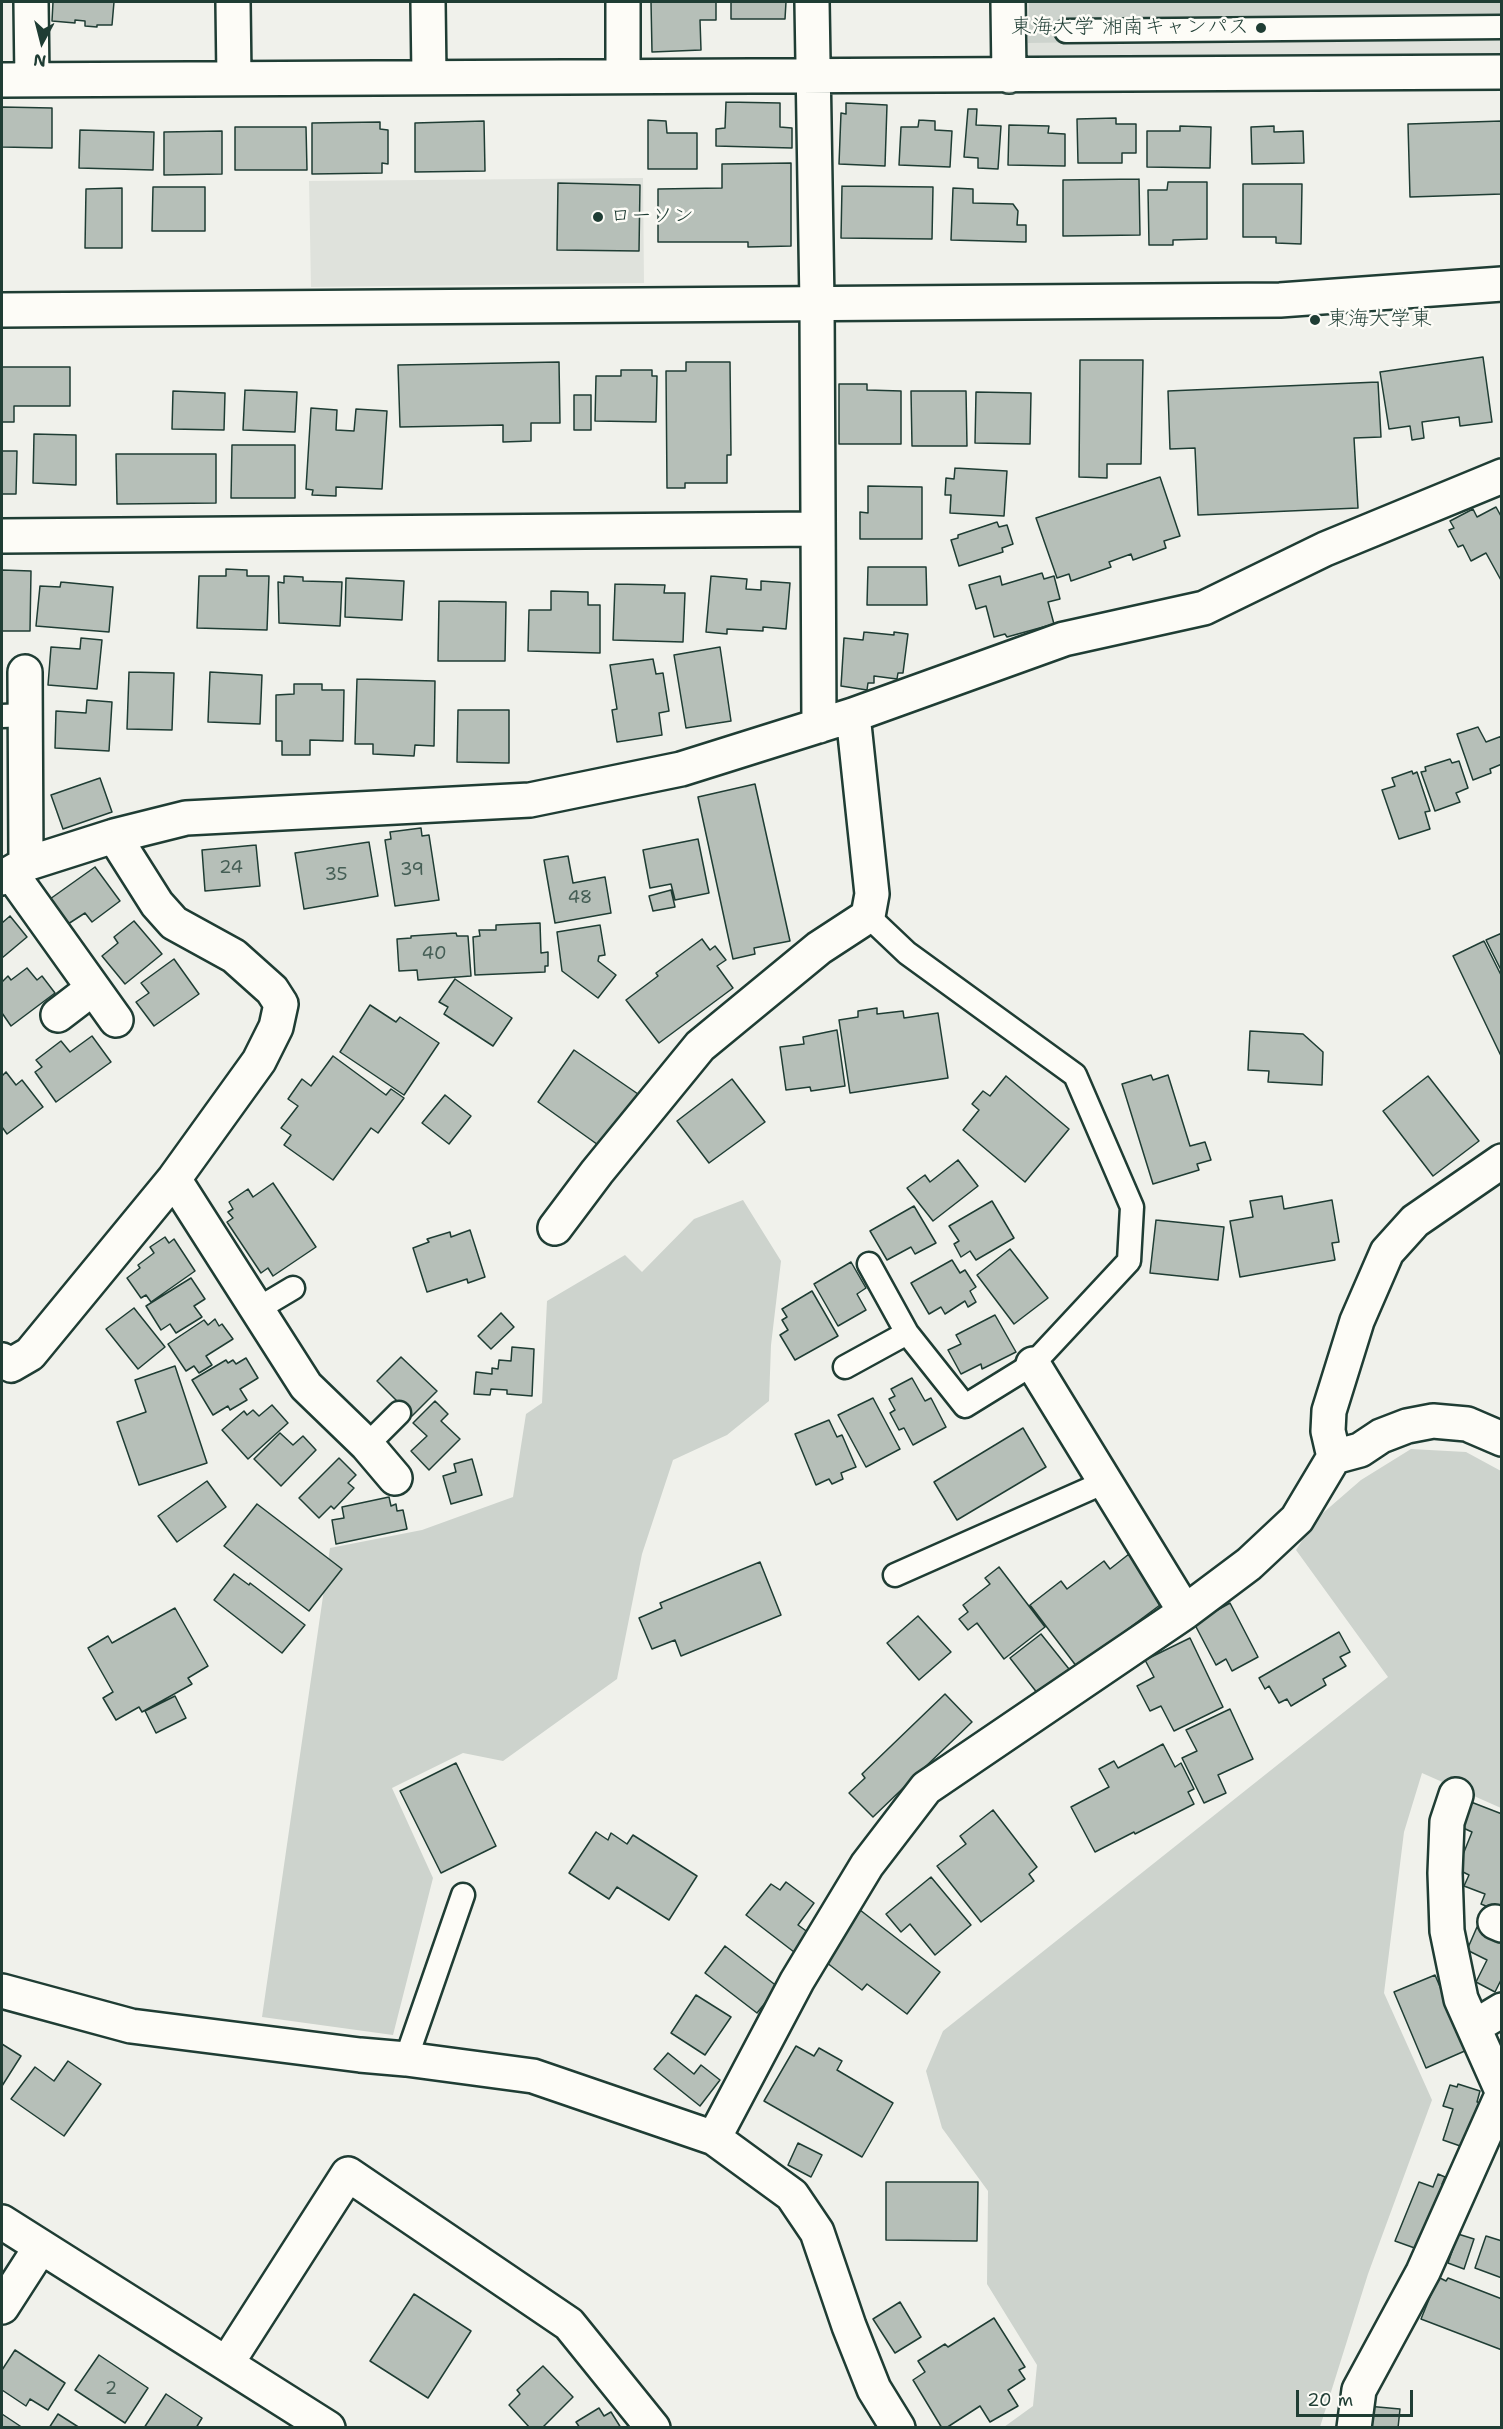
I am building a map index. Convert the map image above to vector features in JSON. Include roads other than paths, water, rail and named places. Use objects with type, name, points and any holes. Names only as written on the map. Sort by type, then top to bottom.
[{"type":"street","points":[[31,2],[17,80],[1502,72]]},
{"type":"street","points":[[233,2],[234,78]]},
{"type":"street","points":[[428,2],[429,76]]},
{"type":"street","points":[[623,2],[623,75]]},
{"type":"street","points":[[812,2],[818,304],[819,726]]},
{"type":"street","points":[[1008,2],[1009,76]]},
{"type":"street","points":[[2,310],[1280,300],[1502,284]]},
{"type":"street","points":[[13,872],[114,836],[186,818],[530,800],[681,769],[853,715],[1064,639],[1204,608],[1325,549],[1502,476]]},
{"type":"street","points":[[2,536],[818,529]]},
{"type":"street","points":[[25,672],[14,715],[13,872],[92,989],[116,1020]]},
{"type":"street","points":[[555,1228],[597,1172],[700,1046],[819,948],[868,916],[872,894],[853,715]]},
{"type":"street","points":[[2,1360],[11,1365],[30,1354],[174,1179],[259,1061],[276,1027],[281,1004],[272,990],[234,956],[174,923],[157,904],[114,836]]},
{"type":"street","points":[[58,1015],[92,989]]},
{"type":"street","points":[[714,2138],[797,1981],[867,1865],[926,1788],[1185,1612],[1250,1564],[1297,1519],[1334,1457],[1328,1431],[1329,1411],[1358,1321],[1387,1252],[1415,1221],[1502,1161]]},
{"type":"street","points":[[174,1179],[306,1386],[367,1445],[395,1478]]},
{"type":"street","points":[[1033,1364],[1185,1612]]},
{"type":"street","points":[[1334,1457],[1360,1450],[1381,1436],[1407,1426],[1433,1421],[1467,1424],[1502,1438]]},
{"type":"street","points":[[1354,2427],[1359,2390],[1423,2272],[1502,2093],[1461,1999],[1448,1931],[1445,1873],[1447,1822],[1456,1795]]},
{"type":"street","points":[[2,1991],[130,2026],[533,2076],[714,2138],[792,2195],[817,2232],[849,2326],[874,2389],[898,2427]]},
{"type":"street","points":[[1474,2027],[1502,2010]]},
{"type":"street","points":[[227,2363],[348,2174],[569,2324],[653,2427]]},
{"type":"street","points":[[2,2222],[328,2427]]},
{"type":"street","points":[[2,2307],[40,2248]]},
{"type":"lane","points":[[1066,31],[1502,27]]},
{"type":"lane","points":[[868,916],[907,953],[1076,1075],[1132,1207],[1129,1261],[1033,1364],[965,1406],[907,1333],[869,1264]]},
{"type":"lane","points":[[256,1310],[293,1288]]},
{"type":"lane","points":[[845,1367],[907,1333]]},
{"type":"lane","points":[[367,1445],[399,1413]]},
{"type":"lane","points":[[895,1575],[1105,1482]]},
{"type":"lane","points":[[406,2059],[462,1895]]},
{"type":"place","name":"東海大学 湘南キャンパス","points":[[1261,28]]},
{"type":"place","name":"ローソン","points":[[598,217]]},
{"type":"place","name":"東海大学東","points":[[1315,320]]}]
